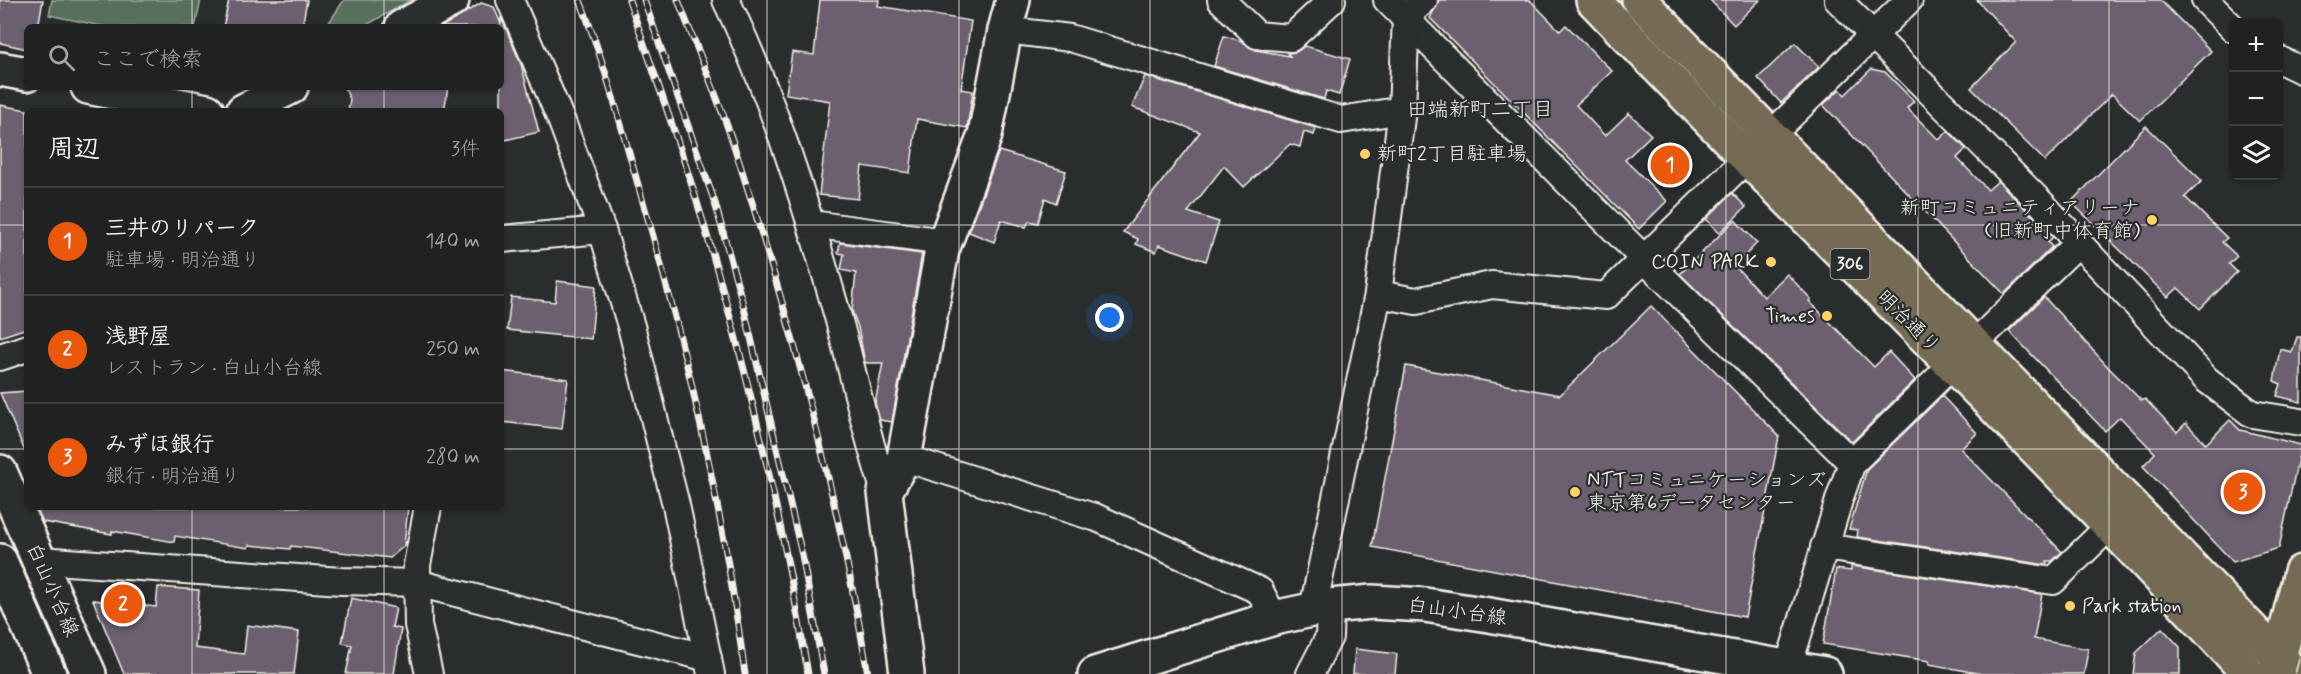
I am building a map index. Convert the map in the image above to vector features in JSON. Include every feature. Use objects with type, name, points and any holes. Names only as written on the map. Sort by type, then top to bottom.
[{"type":"main road","points":[[408,24],[452,0]]},
{"type":"main road","name":"明治通り","points":[[1593,0],[1745,159],[1963,355]]},
{"type":"main road","name":"明治通り","points":[[1639,0],[1769,135],[1963,355],[2120,516],[2222,645],[2249,674]]},
{"type":"main road","points":[[907,674],[885,492],[904,458],[945,242],[985,135],[1009,15]]},
{"type":"main road","points":[[0,69],[24,73]]},
{"type":"main road","points":[[101,90],[181,108]]},
{"type":"main road","points":[[249,108],[285,90]]},
{"type":"main road","name":"白山小台線","points":[[0,472],[89,674]]},
{"type":"main road","name":"明治通り","points":[[2120,516],[2217,595],[2289,670]]},
{"type":"main road","name":"白山小台線","points":[[0,561],[49,674]]},
{"type":"main road","points":[[2289,670],[2297,587]]},
{"type":"main road","name":"白山小台線","points":[[1095,674],[1274,618],[1321,607],[1372,602],[1425,605],[1787,671],[1825,674]]},
{"type":"street","points":[[39,560],[342,581],[417,583],[709,666],[676,505],[631,326],[602,230],[562,122],[510,0]]},
{"type":"street","points":[[726,0],[752,54],[779,124],[811,224],[838,319],[871,451],[885,492]]},
{"type":"street","points":[[1221,0],[1257,36],[1291,38],[1332,0]]},
{"type":"street","points":[[1386,0],[1415,9],[1643,258],[1852,464]]},
{"type":"street","points":[[1838,0],[2078,243],[2207,380],[2252,414],[2301,422]]},
{"type":"street","points":[[1378,294],[1416,301],[1492,285],[1606,296],[1909,0]]},
{"type":"street","points":[[2205,0],[2229,24]]},
{"type":"street","points":[[1310,674],[1329,636],[1321,607],[1378,294],[1415,9]]},
{"type":"street","points":[[1009,15],[1070,38],[1341,120],[1402,111]]},
{"type":"street","points":[[2283,61],[2301,70]]},
{"type":"street","points":[[811,224],[945,242]]},
{"type":"street","points":[[504,239],[602,230]]},
{"type":"street","points":[[1787,671],[1824,547],[1852,464],[2078,243]]},
{"type":"street","points":[[0,357],[24,349]]},
{"type":"street","points":[[904,458],[1097,518],[1260,591],[1274,618]]},
{"type":"street","points":[[427,510],[417,565],[417,583],[418,625],[429,674]]},
{"type":"street","points":[[1824,547],[2054,581],[2120,516]]},
{"type":"green space","points":[[52,0],[201,0],[196,24],[92,24],[49,15]]},
{"type":"green space","points":[[344,0],[411,0],[368,24],[328,24]]},
{"type":"building","points":[[0,0],[43,0],[39,24],[24,24],[24,48],[0,43]]},
{"type":"building","points":[[229,0],[307,0],[303,24],[224,24]]},
{"type":"building","points":[[820,0],[879,0],[878,6],[971,21],[961,89],[973,91],[967,128],[917,119],[910,173],[862,166],[858,199],[819,195],[830,101],[786,94],[792,52],[814,55]]},
{"type":"building","points":[[1439,0],[1530,0],[1560,31],[1566,25],[1612,71],[1576,105],[1605,136],[1629,113],[1651,135],[1625,160],[1667,201],[1639,229],[1430,18]]},
{"type":"building","points":[[1710,0],[1760,0],[1734,25]]},
{"type":"building","points":[[1977,0],[2160,0],[2211,51],[2140,121],[2112,94],[2045,161],[1971,88],[2016,42]]},
{"type":"building","points":[[481,3],[494,7],[501,24],[446,24]]},
{"type":"building","points":[[504,24],[521,64],[539,132],[504,140],[504,108],[501,108],[501,90],[504,90]]},
{"type":"building","points":[[1224,36],[1242,41],[1256,50],[1290,56],[1287,53],[1296,52],[1305,46],[1350,59],[1339,95],[1326,91],[1324,99],[1214,66]]},
{"type":"building","points":[[1795,43],[1819,67],[1781,103],[1758,78]]},
{"type":"building","points":[[1871,69],[1885,72],[1914,101],[1907,108],[1939,140],[1948,131],[1966,149],[1957,158],[1988,190],[1998,181],[2053,237],[2048,242],[2052,247],[2004,294],[1823,105],[1840,89],[1845,95]]},
{"type":"building","points":[[1145,76],[1316,128],[1314,135],[1304,132],[1300,147],[1290,144],[1244,187],[1224,166],[1188,212],[1219,222],[1206,261],[1159,245],[1156,252],[1136,244],[1138,239],[1123,232],[1200,132],[1132,107]]},
{"type":"building","points":[[346,90],[448,90],[444,108],[348,108],[350,99]]},
{"type":"building","points":[[0,105],[24,109],[24,329],[0,337]]},
{"type":"building","points":[[2146,126],[2202,181],[2185,197],[2227,238],[2222,242],[2237,256],[2229,264],[2237,272],[2200,309],[2178,288],[2168,297],[2071,202]]},
{"type":"building","points":[[999,151],[1066,171],[1056,203],[1045,198],[1038,223],[1029,221],[1026,227],[1001,220],[994,242],[969,232]]},
{"type":"building","points":[[1732,193],[1746,207],[1719,233],[1706,219]]},
{"type":"building","points":[[1735,220],[1757,243],[1735,266],[1764,297],[1787,274],[1811,299],[1809,301],[1874,367],[1889,352],[1915,380],[1852,442],[1680,274]]},
{"type":"building","points":[[840,243],[922,254],[892,422],[880,420],[875,403],[883,363],[865,363],[858,327],[852,311],[856,273],[841,270],[844,254],[838,253]]},
{"type":"building","points":[[557,281],[596,286],[591,339],[507,330],[511,297],[555,302]]},
{"type":"building","points":[[2044,297],[2110,369],[2142,401],[2145,399],[2177,432],[2186,423],[2206,444],[2230,420],[2240,430],[2301,445],[2279,548],[2233,562],[2143,466],[2155,453],[2120,417],[2105,431],[2009,331]]},
{"type":"building","name":"NTTコミュニケーションズ 東京第6データセンター","points":[[1651,306],[1779,436],[1745,617],[1372,547],[1406,366],[1560,395]]},
{"type":"building","points":[[2297,337],[2301,337],[2301,402],[2277,396],[2281,384],[2274,381],[2280,349],[2292,352]]},
{"type":"building","points":[[504,371],[568,379],[562,429],[504,422]]},
{"type":"building","points":[[24,391],[24,449],[0,393]]},
{"type":"building","points":[[1942,396],[1977,433],[1961,449],[2062,552],[2052,561],[2047,561],[2047,565],[1857,537],[1858,530],[1849,529],[1867,469]]},
{"type":"building","points":[[37,510],[408,510],[404,546],[390,558],[291,546],[290,549],[249,545],[248,548],[175,536],[174,542],[43,522]]},
{"type":"building","points":[[1851,566],[2042,594],[2034,639],[2088,649],[2084,674],[1982,674],[1929,664],[1929,661],[1823,644],[1836,569],[1851,571]]},
{"type":"building","points":[[158,587],[199,590],[195,648],[244,654],[247,625],[299,632],[294,674],[124,674],[93,600],[156,607]]},
{"type":"building","points":[[351,598],[396,608],[392,627],[401,629],[394,674],[346,674],[352,645],[342,643]]},
{"type":"building","points":[[2162,628],[2180,647],[2180,674],[2133,674],[2136,653]]},
{"type":"building","points":[[1355,649],[1397,654],[1395,674],[1353,674]]},
{"type":"tram line","points":[[2295,674],[2301,652]]},
{"type":"railway","points":[[580,0],[620,121],[689,373],[715,492],[745,674]]},
{"type":"railway","points":[[629,0],[689,176],[742,360],[785,548],[808,674]]},
{"type":"railway","points":[[644,0],[715,203],[744,308],[802,555],[824,674]]},
{"type":"railway","points":[[678,0],[729,130],[794,344],[828,475],[868,674]]},
{"type":"place","name":"新町2丁目駐車場","points":[[1365,154]]},
{"type":"place","name":"三井のリパーク","points":[[1670,165]]},
{"type":"place","name":"新町コミュニティアリーナ (旧新町中体育館)","points":[[2152,220]]},
{"type":"place","name":"COIN PARK","points":[[1771,262]]},
{"type":"place","name":"Times","points":[[1827,316]]},
{"type":"place","name":"NTTコミュニケーションズ 東京第6データセンター","points":[[1575,492]]},
{"type":"place","name":"みずほ銀行","points":[[2243,492]]},
{"type":"place","name":"浅野屋","points":[[123,604]]},
{"type":"place","name":"Park station","points":[[2070,606]]},
{"type":"district","name":"田端新町二丁目","points":[[1480,110]]}]
